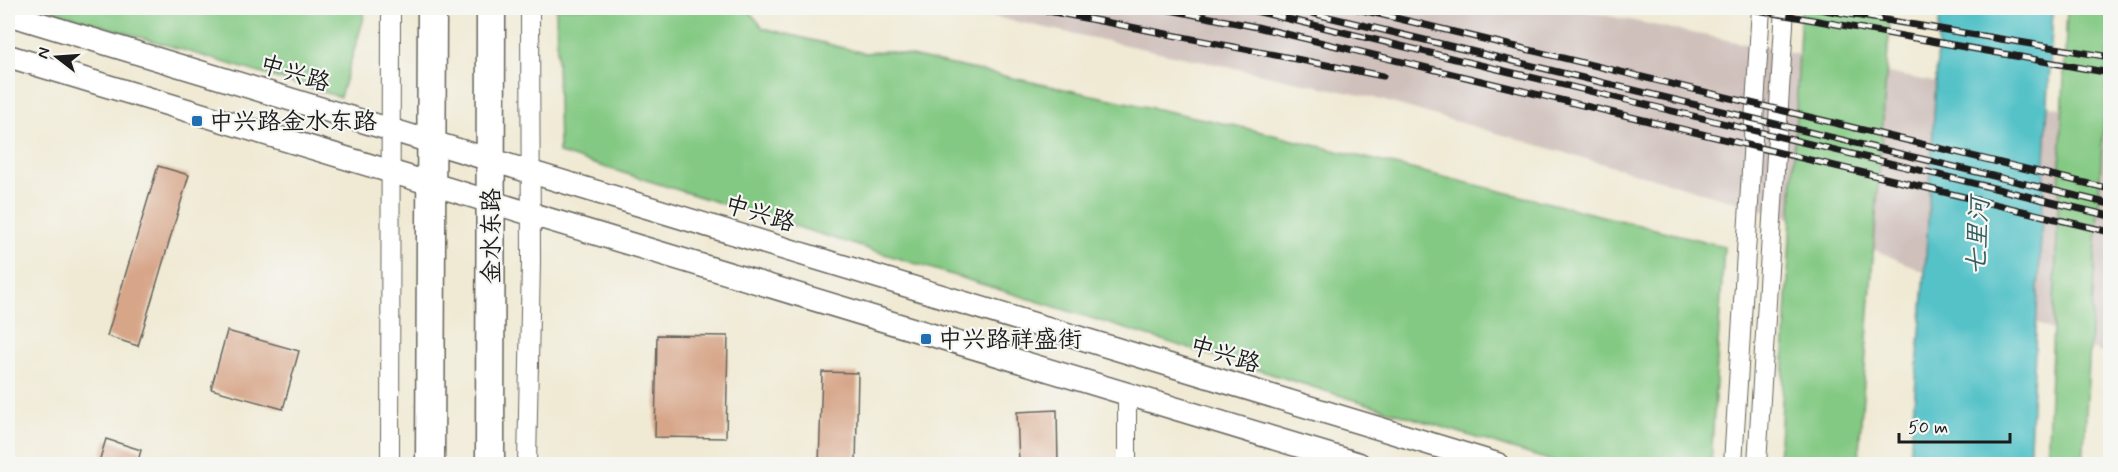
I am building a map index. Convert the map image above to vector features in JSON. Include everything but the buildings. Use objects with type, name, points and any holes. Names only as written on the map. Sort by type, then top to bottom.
[{"type":"main road","points":[[430,465],[432,8]]},
{"type":"main road","name":"金水东路","points":[[490,465],[491,8]]},
{"type":"street","points":[[390,465],[391,8]]},
{"type":"street","points":[[527,465],[531,214],[530,8]]},
{"type":"street","points":[[1733,465],[1761,8]]},
{"type":"street","points":[[1757,465],[1785,8]]},
{"type":"street","name":"中兴路","points":[[8,14],[1497,465]]},
{"type":"street","points":[[8,56],[1359,465]]},
{"type":"street","points":[[1126,465],[1127,394]]},
{"type":"shaded area","points":[[952,8],[1570,8],[2110,118],[2110,357],[1830,229],[1374,98]]},
{"type":"green space","points":[[43,8],[365,8],[340,97]]},
{"type":"green space","points":[[556,8],[747,8],[763,28],[864,53],[888,51],[1241,127],[1724,246],[1711,464],[1561,464],[559,153]]},
{"type":"green space","points":[[1801,8],[1891,8],[1858,464],[1779,464]]},
{"type":"green space","points":[[2067,8],[2110,8],[2083,464],[2047,464]]},
{"type":"water","name":"七里河","points":[[1940,8],[2053,8],[2029,464],[1909,464],[1925,272]]},
{"type":"railway","points":[[1033,8],[1383,76]]},
{"type":"railway","points":[[1160,8],[1257,27],[2110,232]]},
{"type":"railway","points":[[1243,8],[2110,216]]},
{"type":"railway","points":[[1291,8],[2110,204]]},
{"type":"railway","points":[[1354,8],[2110,189]]},
{"type":"railway","points":[[1746,8],[2110,73]]},
{"type":"railway","points":[[1812,8],[2110,57]]},
{"type":"place","name":"中兴路金水东路","points":[[197,121]]},
{"type":"place","name":"中兴路祥盛街","points":[[926,339]]}]
